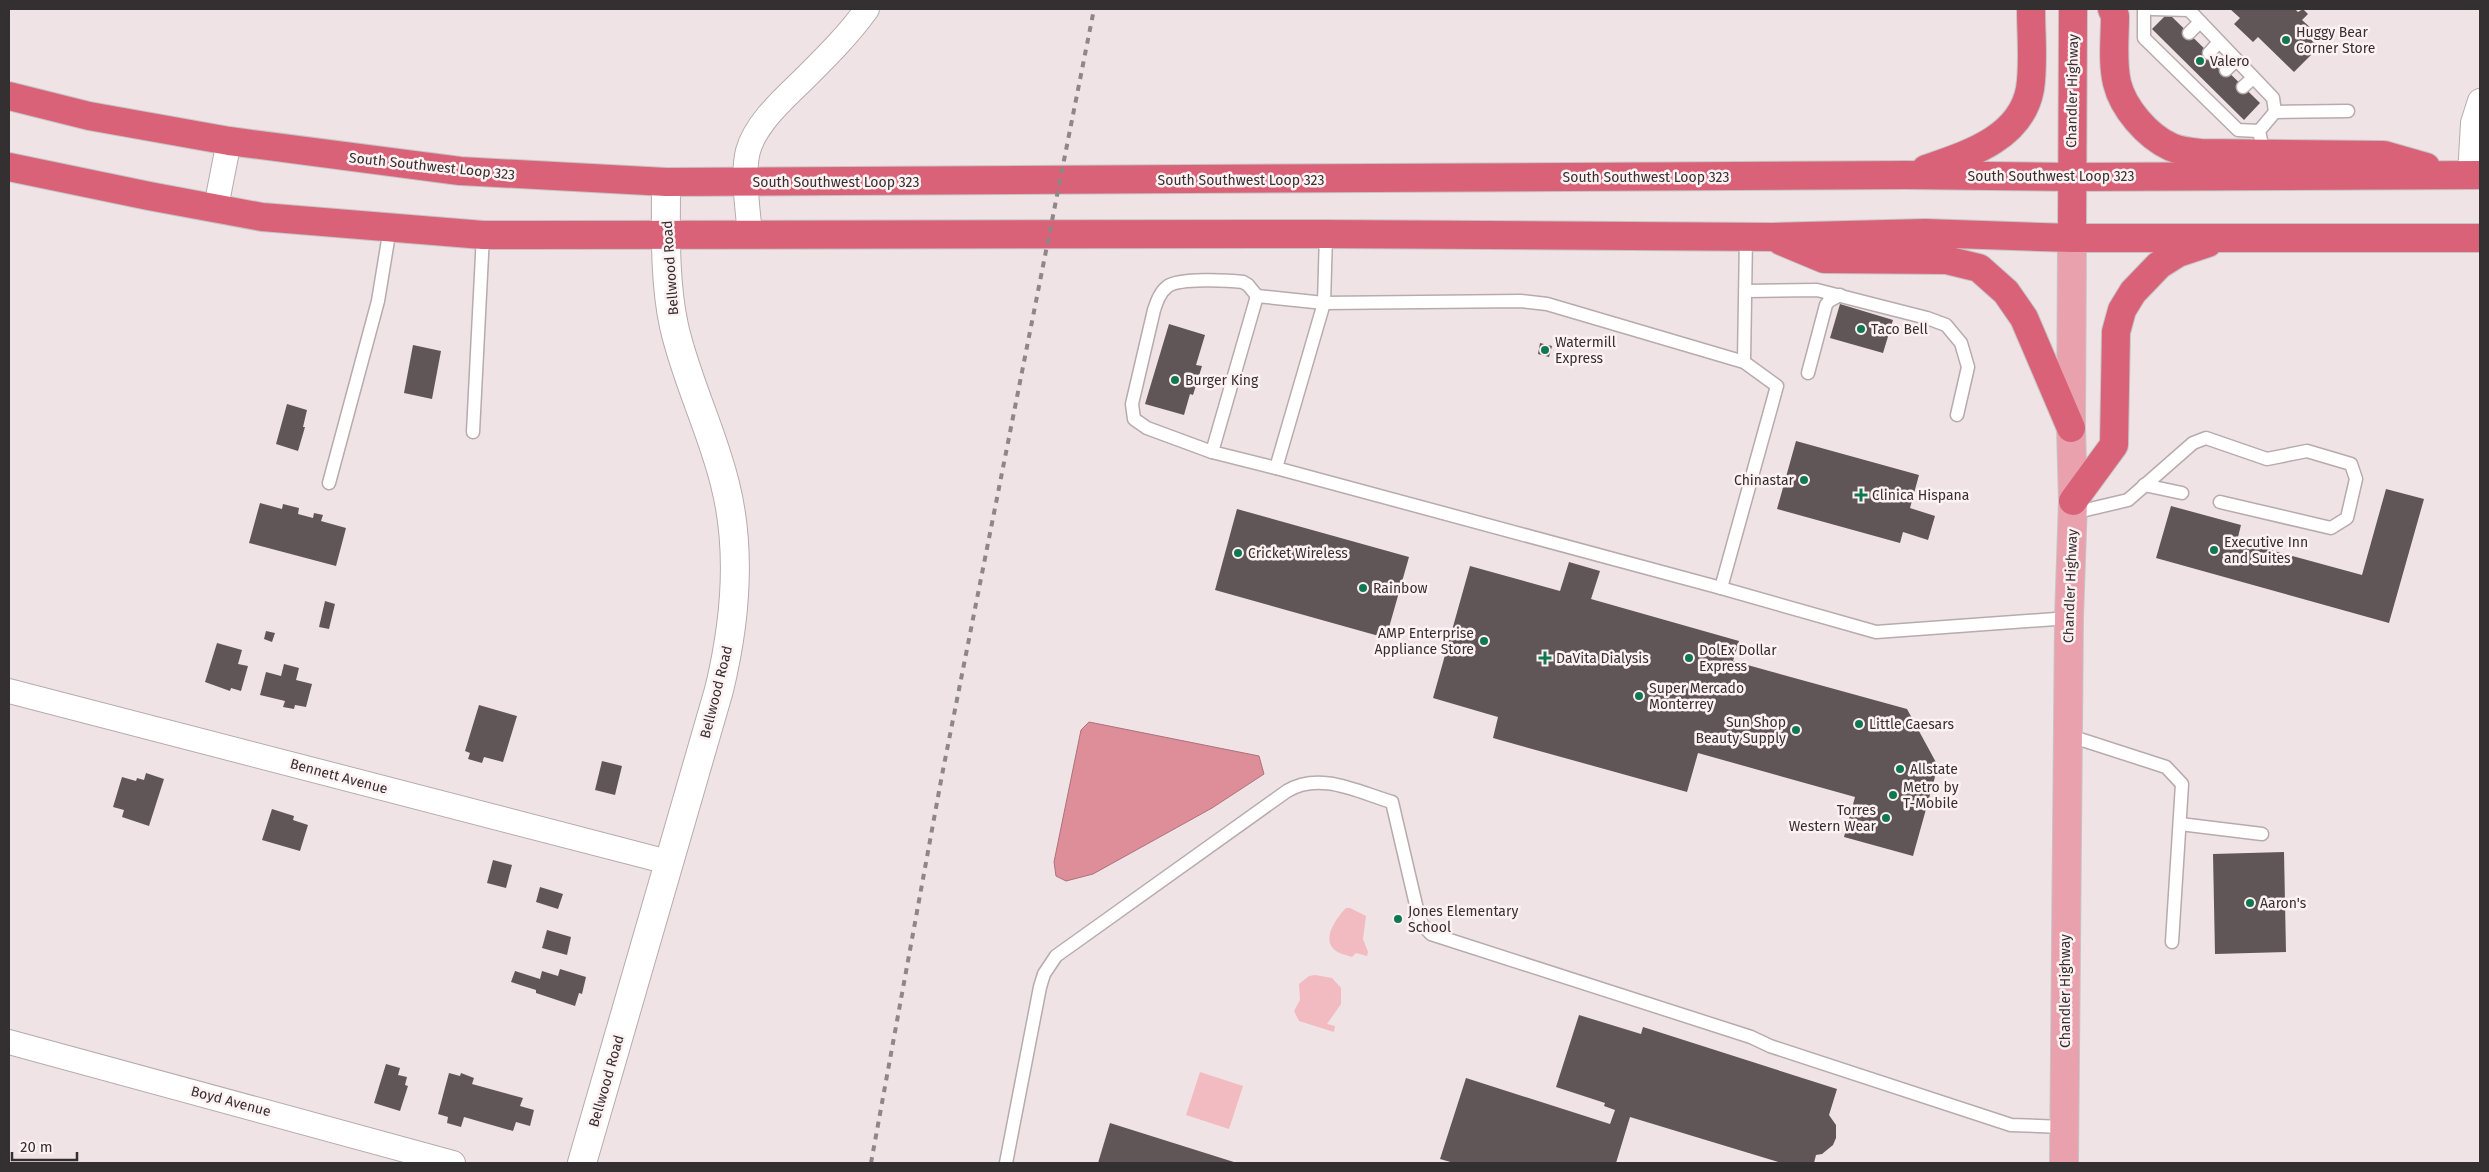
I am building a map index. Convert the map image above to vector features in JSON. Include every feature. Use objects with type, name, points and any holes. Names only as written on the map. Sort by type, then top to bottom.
[{"type":"highway","points":[[1906,175],[1980,149],[1994,141],[2018,116],[2024,107],[2030,88],[2032,9]]},
{"type":"highway","name":"Chandler Highway","points":[[2072,238],[2073,9]]},
{"type":"highway","points":[[2112,9],[2115,16],[2117,83],[2129,108],[2147,130],[2172,147],[2186,151],[2262,142],[2384,154],[2468,175]]},
{"type":"highway","name":"South Southwest Loop 323","points":[[9,96],[89,116],[229,142],[460,171],[666,182],[1906,175],[2072,177],[2468,175]]},
{"type":"highway","points":[[9,166],[149,196],[262,217],[483,235],[1326,234],[1773,237],[1925,233],[2072,238],[2480,238]]},
{"type":"highway","points":[[1773,237],[1824,259],[1946,260],[1979,268],[2006,292],[2024,318],[2071,428]]},
{"type":"highway","points":[[2073,507],[2114,445],[2116,332],[2122,310],[2133,292],[2159,265],[2185,250],[2224,237]]},
{"type":"main road","name":"Chandler Highway","points":[[2064,1163],[2067,735],[2073,507],[2071,428],[2072,238]]},
{"type":"street","points":[[750,235],[747,182],[748,153],[752,140],[761,126],[838,45],[867,9]]},
{"type":"street","points":[[2468,175],[2473,123],[2480,101]]},
{"type":"street","points":[[216,207],[229,142]]},
{"type":"street","name":"Bellwood Road","points":[[582,1163],[727,658],[735,576],[732,524],[725,484],[674,326],[670,305],[666,235],[666,182]]},
{"type":"street","name":"Bennett Avenue","points":[[9,691],[668,862]]},
{"type":"street","name":"Boyd Avenue","points":[[9,1042],[453,1163]]},
{"type":"lane","points":[[2144,9],[2144,38],[2168,54],[2188,73],[2222,107],[2238,130],[2262,142],[2275,112],[2272,98],[2189,10],[2152,9]]},
{"type":"lane","points":[[2189,34],[2200,22]]},
{"type":"lane","points":[[2209,53],[2219,42]]},
{"type":"lane","points":[[2226,70],[2236,60]]},
{"type":"lane","points":[[2243,87],[2253,78]]},
{"type":"lane","points":[[2275,112],[2348,112]]},
{"type":"lane","points":[[329,483],[378,301],[390,228]]},
{"type":"lane","points":[[1276,468],[1324,303],[1326,234]]},
{"type":"lane","points":[[473,432],[483,235]]},
{"type":"lane","points":[[1744,362],[1746,236]]},
{"type":"lane","points":[[1721,588],[1778,386],[1744,362],[1534,302],[1324,303],[1257,296],[1243,282],[1180,282],[1166,288],[1158,299],[1132,404],[1134,419],[1147,428],[1212,452],[1721,588],[1876,632],[2069,618]]},
{"type":"lane","points":[[1746,291],[1817,290],[1937,321],[1952,330],[1961,343],[1968,368],[1957,415]]},
{"type":"lane","points":[[1212,452],[1257,296]]},
{"type":"lane","points":[[1808,373],[1826,305],[1829,301],[1840,296]]},
{"type":"lane","points":[[2073,507],[2128,500],[2193,442],[2206,438],[2267,459],[2307,451],[2351,464],[2356,479],[2347,518],[2332,528],[2220,502]]},
{"type":"lane","points":[[2144,484],[2182,494]]},
{"type":"lane","points":[[2067,735],[2166,767],[2182,784],[2172,942]]},
{"type":"lane","points":[[1006,1163],[1040,987],[1044,974],[1056,956],[1287,791],[1297,785],[1315,781],[1336,784],[1392,802],[1420,922],[1431,934],[1751,1037],[1770,1046],[2011,1125],[2064,1127]]},
{"type":"lane","points":[[2180,824],[2262,834]]},
{"type":"shaded area","points":[[1089,722],[1259,756],[1264,774],[1212,808],[1093,874],[1066,881],[1056,876],[1054,862],[1081,730]]},
{"type":"shaded area","points":[[1346,908],[1366,916],[1363,939],[1368,952],[1367,956],[1356,953],[1352,957],[1338,952],[1331,946],[1330,935],[1332,929],[1338,917]]},
{"type":"shaded area","points":[[1315,975],[1332,978],[1341,988],[1341,1004],[1327,1024],[1335,1026],[1334,1032],[1299,1021],[1294,1011],[1300,1000],[1299,984],[1309,976]]},
{"type":"shaded area","points":[[1200,1072],[1243,1086],[1229,1129],[1186,1115]]},
{"type":"building","name":"Huggy Bear Corner Store","points":[[2230,9],[2295,9],[2298,12],[2303,9],[2308,14],[2302,20],[2313,30],[2307,36],[2319,47],[2294,72],[2258,37],[2253,42],[2234,24],[2240,18]]},
{"type":"building","name":"Valero","points":[[2168,13],[2260,103],[2244,120],[2152,29]]},
{"type":"building","name":"Taco Bell","points":[[1840,304],[1893,320],[1883,353],[1830,338]]},
{"type":"building","name":"Burger King","points":[[1169,324],[1205,335],[1196,365],[1202,366],[1193,395],[1190,394],[1184,415],[1145,404]]},
{"type":"building","name":"Watermill Express","points":[[1540,343],[1552,346],[1549,357],[1538,354]]},
{"type":"building","points":[[413,345],[441,351],[432,399],[404,393]]},
{"type":"building","points":[[287,404],[307,410],[303,427],[305,427],[298,451],[276,444]]},
{"type":"building","points":[[1796,441],[1919,475],[1910,508],[1935,516],[1928,540],[1903,532],[1900,543],[1777,509]]},
{"type":"building","name":"Executive Inn and Suites","points":[[2386,489],[2424,499],[2389,623],[2156,558],[2171,506],[2241,525],[2237,541],[2362,575]]},
{"type":"building","points":[[260,503],[282,509],[283,504],[299,508],[298,514],[313,518],[314,513],[323,515],[321,521],[346,528],[336,566],[249,543]]},
{"type":"building","points":[[1237,509],[1409,557],[1386,638],[1215,590]]},
{"type":"building","points":[[1569,562],[1600,571],[1591,599],[1739,641],[1733,661],[1907,709],[1938,766],[1913,856],[1844,837],[1855,797],[1698,753],[1687,792],[1493,738],[1498,717],[1433,698],[1470,566],[1560,591]]},
{"type":"building","points":[[325,601],[335,604],[329,629],[319,627]]},
{"type":"building","points":[[266,631],[275,633],[272,642],[264,639]]},
{"type":"building","points":[[217,643],[242,650],[238,664],[248,666],[241,691],[231,688],[230,691],[205,682]]},
{"type":"building","points":[[284,664],[299,668],[296,680],[312,684],[306,707],[295,705],[294,709],[283,707],[285,701],[260,695],[266,672],[281,676]]},
{"type":"building","points":[[479,705],[517,716],[503,762],[484,757],[482,763],[468,759],[470,753],[465,751]]},
{"type":"building","points":[[602,761],[622,766],[615,795],[595,790]]},
{"type":"building","points":[[146,773],[164,779],[149,826],[122,817],[124,810],[113,807],[122,777],[136,781],[137,778],[144,780]]},
{"type":"building","points":[[272,809],[294,816],[293,820],[308,825],[300,851],[262,840]]},
{"type":"building","name":"Aaron's","points":[[2284,852],[2286,952],[2215,954],[2213,854]]},
{"type":"building","points":[[493,860],[512,865],[506,888],[487,883]]},
{"type":"building","points":[[540,887],[563,894],[558,909],[536,902]]},
{"type":"building","points":[[547,930],[571,937],[567,955],[542,948]]},
{"type":"building","points":[[560,969],[586,977],[582,994],[579,993],[575,1006],[536,993],[536,990],[511,982],[515,971],[540,979],[542,971],[558,976]]},
{"type":"building","points":[[1579,1015],[1641,1034],[1643,1027],[1837,1089],[1829,1115],[1836,1125],[1836,1138],[1833,1145],[1822,1154],[1816,1155],[1814,1163],[1782,1163],[1630,1117],[1616,1163],[1454,1163],[1440,1159],[1466,1078],[1610,1124],[1615,1110],[1604,1106],[1605,1103],[1556,1087]]},
{"type":"building","points":[[386,1064],[400,1068],[398,1075],[407,1077],[405,1085],[408,1086],[400,1111],[374,1103]]},
{"type":"building","points":[[449,1073],[460,1076],[461,1073],[474,1078],[472,1084],[523,1098],[520,1106],[534,1110],[530,1126],[516,1122],[513,1131],[464,1117],[461,1127],[447,1123],[448,1117],[438,1114]]},
{"type":"building","points":[[1110,1123],[1237,1163],[1098,1163]]},
{"type":"railway","points":[[871,1163],[942,775],[1094,9]]},
{"type":"place","name":"Huggy Bear Corner Store","points":[[2286,40]]},
{"type":"place","name":"Valero","points":[[2200,61]]},
{"type":"place","name":"Taco Bell","points":[[1861,329]]},
{"type":"place","name":"Watermill Express","points":[[1545,350]]},
{"type":"place","name":"Burger King","points":[[1175,380]]},
{"type":"place","name":"Chinastar","points":[[1804,480]]},
{"type":"place","name":"Clinica Hispana","points":[[1861,495]]},
{"type":"place","name":"Executive Inn and Suites","points":[[2214,550]]},
{"type":"place","name":"Cricket Wireless","points":[[1238,553]]},
{"type":"place","name":"Rainbow","points":[[1363,588]]},
{"type":"place","name":"AMP Enterprise Appliance Store","points":[[1484,641]]},
{"type":"place","name":"DaVita Dialysis","points":[[1545,658]]},
{"type":"place","name":"DolEx Dollar Express","points":[[1689,658]]},
{"type":"place","name":"Super Mercado Monterrey","points":[[1639,696]]},
{"type":"place","name":"Little Caesars","points":[[1859,724]]},
{"type":"place","name":"Sun Shop Beauty Supply","points":[[1796,730]]},
{"type":"place","name":"Allstate","points":[[1900,769]]},
{"type":"place","name":"Metro by T-Mobile","points":[[1893,795]]},
{"type":"place","name":"Torres Western Wear","points":[[1886,818]]},
{"type":"place","name":"Aaron's","points":[[2250,903]]},
{"type":"place","name":"Jones Elementary School","points":[[1398,919]]}]
